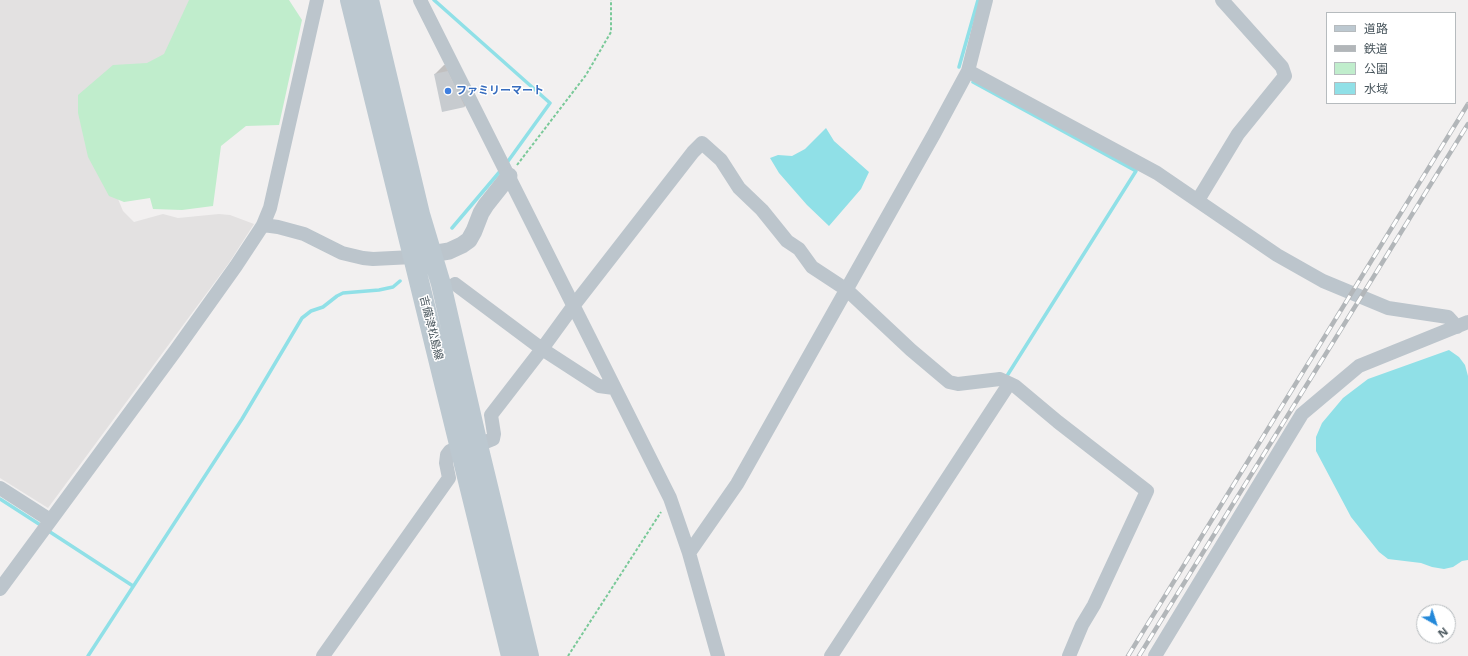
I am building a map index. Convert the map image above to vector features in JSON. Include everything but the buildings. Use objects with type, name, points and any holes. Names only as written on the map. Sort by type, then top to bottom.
[{"type":"main road","name":"吉備津松島線","points":[[350,0],[423,256],[469,446],[511,656]]},
{"type":"main road","name":"吉備津松島線","points":[[369,0],[420,214],[423,256]]},
{"type":"main road","name":"吉備津松島線","points":[[469,446],[529,656]]},
{"type":"street","points":[[0,589],[176,350],[236,266],[262,225],[270,208],[317,0]]},
{"type":"street","points":[[420,0],[670,498],[689,553],[718,656]]},
{"type":"street","points":[[689,553],[737,484],[847,290],[968,70],[986,0]]},
{"type":"street","points":[[1198,200],[1238,134],[1285,76],[1282,67],[1222,0]]},
{"type":"street","points":[[968,70],[1157,172],[1277,255],[1323,281],[1388,308],[1448,317],[1463,324]]},
{"type":"street","points":[[323,656],[449,478],[446,455],[450,451],[489,441],[493,438],[494,434],[491,415],[688,158],[702,143],[721,160],[739,188],[762,210],[787,241],[799,249],[812,267],[847,290],[911,350],[949,382],[958,384],[1005,382],[1015,386],[1058,422],[1147,491],[1094,605],[1082,625],[1069,656]]},
{"type":"street","points":[[262,225],[278,227],[304,234],[342,253],[373,260],[423,256],[449,251],[469,240],[486,205],[506,170]]},
{"type":"street","points":[[455,284],[542,349],[599,386],[614,388]]},
{"type":"street","points":[[1155,656],[1302,414],[1359,366],[1463,324]]},
{"type":"street","points":[[831,656],[1005,382]]},
{"type":"street","points":[[0,488],[46,525]]},
{"type":"path","points":[[506,170],[586,75],[611,32],[611,0]]},
{"type":"path","points":[[568,656],[670,498]]},
{"type":"shaded area","points":[[0,0],[217,0],[118,199],[123,211],[134,222],[163,214],[178,218],[219,214],[230,215],[254,224],[229,263],[48,508],[0,478]]},
{"type":"green space","points":[[189,0],[289,0],[302,20],[279,125],[246,126],[221,146],[213,206],[182,210],[153,209],[150,198],[124,202],[109,196],[88,157],[78,113],[78,95],[113,65],[147,63],[164,54]]},
{"type":"water","points":[[826,128],[834,141],[869,172],[861,189],[829,226],[807,205],[779,173],[770,158],[778,155],[792,156],[805,149]]},
{"type":"water","points":[[1449,350],[1459,357],[1465,365],[1468,376],[1468,560],[1462,561],[1453,567],[1444,569],[1421,563],[1388,559],[1379,552],[1351,517],[1316,451],[1316,437],[1322,423],[1343,398],[1368,379]]},
{"type":"waterway","points":[[434,0],[550,103],[506,164]]},
{"type":"waterway","points":[[959,67],[978,0]]},
{"type":"waterway","points":[[973,82],[1136,171],[1005,379]]},
{"type":"waterway","points":[[452,228],[502,169]]},
{"type":"waterway","points":[[88,656],[242,419],[302,318],[311,311],[323,307],[343,293],[379,290],[393,287],[400,281]]},
{"type":"waterway","points":[[0,499],[42,526]]},
{"type":"waterway","points":[[47,530],[133,586]]},
{"type":"railway","points":[[1128,656],[1468,104]]},
{"type":"railway","points":[[1139,656],[1468,124]]},
{"type":"place","name":"ファミリーマート","points":[[448,91]]}]
